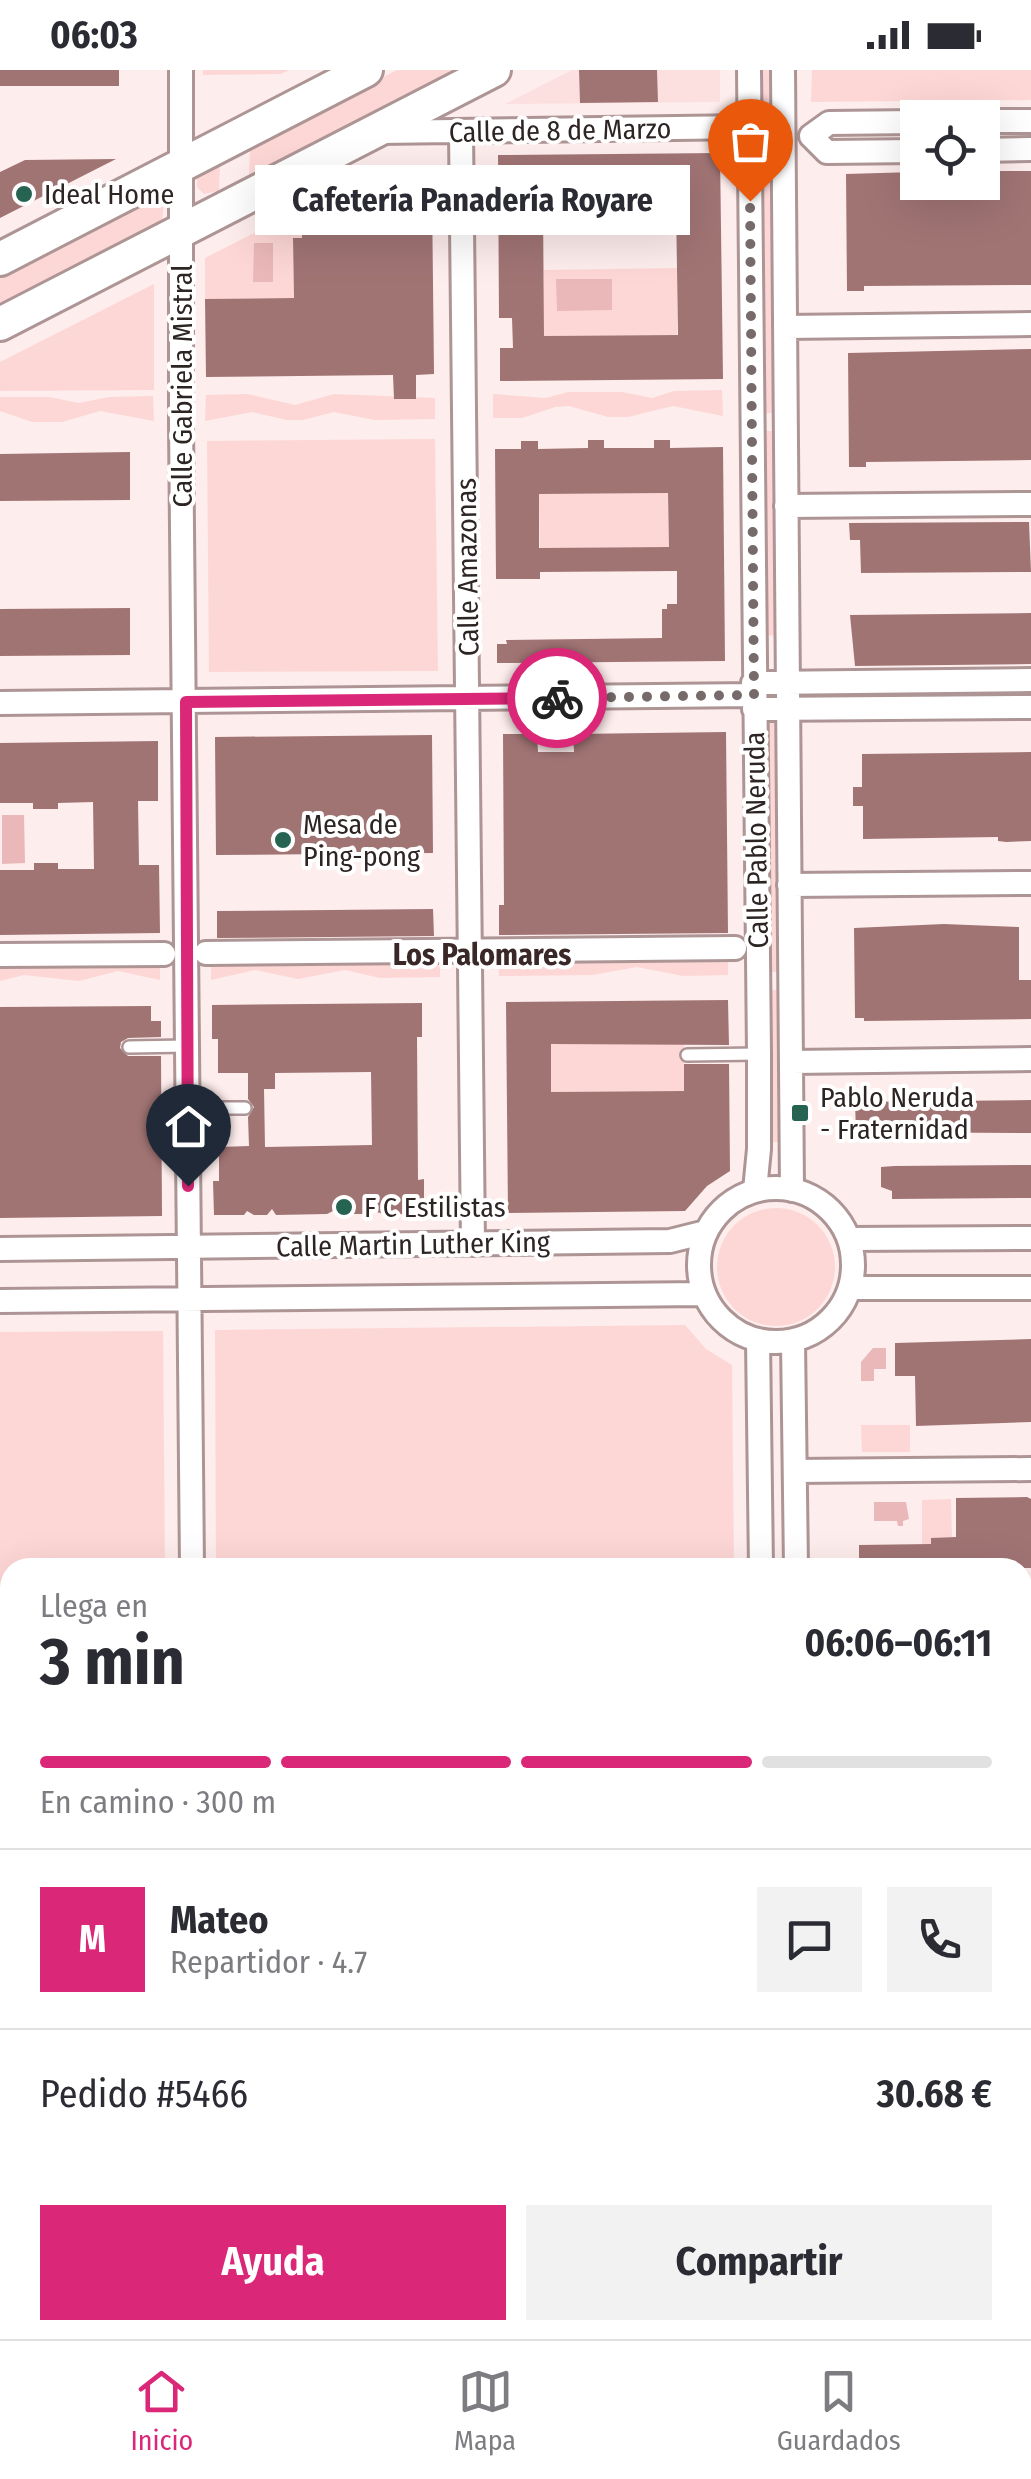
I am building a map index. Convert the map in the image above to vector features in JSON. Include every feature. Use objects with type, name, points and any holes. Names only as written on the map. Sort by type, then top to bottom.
[{"type":"street","name":"Calle Gabriela Mistral","points":[[181,70],[192,1558]]},
{"type":"street","points":[[0,259],[366,70]]},
{"type":"street","points":[[0,324],[494,70]]},
{"type":"street","name":"Calle Pablo Neruda","points":[[749,70],[759,1054],[755,1190]]},
{"type":"street","name":"Calle Pablo Neruda","points":[[783,70],[792,1190]]},
{"type":"street","points":[[1000,121],[1031,120]]},
{"type":"street","points":[[784,137],[811,136],[830,123],[900,122]]},
{"type":"street","name":"Calle de 8 de Marzo","points":[[370,132],[750,128]]},
{"type":"street","name":"Calle Amazonas","points":[[461,132],[473,1244]]},
{"type":"street","points":[[811,136],[827,152],[900,151]]},
{"type":"street","points":[[1000,150],[1031,150]]},
{"type":"street","points":[[785,327],[1031,324]]},
{"type":"street","points":[[786,506],[1031,504]]},
{"type":"street","points":[[0,703],[754,696],[790,684],[1031,680]]},
{"type":"street","points":[[754,696],[790,709],[1031,708]]},
{"type":"street","points":[[789,885],[1031,883]]},
{"type":"street","points":[[206,953],[736,948]]},
{"type":"street","points":[[0,955],[164,954]]},
{"type":"street","points":[[792,1062],[1031,1059]]},
{"type":"street","points":[[755,1190],[792,1190],[826,1207],[840,1222],[849,1239],[853,1264],[850,1288],[843,1306],[828,1322],[793,1341],[758,1340],[725,1324],[704,1294],[698,1280],[698,1262],[706,1232],[728,1205],[755,1190]]},
{"type":"street","name":"Calle Martin Luther King","points":[[0,1249],[670,1241],[706,1232]]},
{"type":"street","points":[[849,1239],[1031,1238]]},
{"type":"street","points":[[850,1288],[1031,1288]]},
{"type":"street","name":"Calle Martin Luther King","points":[[0,1301],[704,1294]]},
{"type":"street","points":[[758,1340],[762,1558]]},
{"type":"street","points":[[793,1341],[796,1558]]},
{"type":"street","points":[[795,1471],[1031,1470]]},
{"type":"lane","points":[[128,1047],[187,1046]]},
{"type":"lane","points":[[687,1055],[759,1054]]},
{"type":"lane","points":[[187,1108],[245,1108]]},
{"type":"shaded area","points":[[203,70],[289,70],[281,74],[203,75]]},
{"type":"shaded area","points":[[397,70],[457,70],[249,176],[250,146]]},
{"type":"shaded area","points":[[572,70],[720,70],[720,102],[505,104]]},
{"type":"shaded area","points":[[759,70],[771,70],[775,413],[762,413]]},
{"type":"shaded area","points":[[812,70],[1031,70],[1031,100],[811,102]]},
{"type":"shaded area","points":[[220,161],[219,191],[204,194],[197,187],[197,175]]},
{"type":"shaded area","points":[[432,188],[432,193],[399,194],[399,214],[302,215],[302,238],[293,239],[294,298],[205,299],[205,258],[340,189]]},
{"type":"shaded area","points":[[158,195],[164,200],[162,221],[0,304],[0,273]]},
{"type":"shaded area","points":[[254,243],[273,243],[273,282],[253,282]]},
{"type":"shaded area","points":[[677,268],[677,335],[544,336],[544,270]]},
{"type":"shaded area","points":[[556,279],[612,279],[612,310],[557,311]]},
{"type":"shaded area","points":[[154,284],[154,390],[0,391],[0,362]]},
{"type":"shaded area","points":[[722,390],[723,416],[673,406],[628,417],[608,417],[569,406],[522,418],[493,418],[493,394],[546,398],[568,392],[622,392],[652,398],[674,391]]},
{"type":"shaded area","points":[[247,394],[295,405],[334,394],[435,398],[435,419],[375,420],[334,412],[287,420],[252,412],[205,421],[206,395]]},
{"type":"shaded area","points":[[153,396],[154,421],[100,411],[62,422],[32,422],[0,411],[0,397],[49,397],[79,403],[109,397]]},
{"type":"shaded area","points":[[762,431],[775,431],[778,636],[765,635]]},
{"type":"shaded area","points":[[435,439],[438,671],[209,672],[207,441]]},
{"type":"shaded area","points":[[668,493],[669,547],[540,548],[539,494]]},
{"type":"shaded area","points":[[766,718],[778,718],[780,972],[768,972]]},
{"type":"shaded area","points":[[2,815],[24,815],[25,863],[2,864]]},
{"type":"shaded area","points":[[519,952],[574,963],[728,955],[728,975],[683,976],[637,967],[592,975],[499,976],[498,953]]},
{"type":"shaded area","points":[[133,955],[160,955],[160,980],[118,971],[79,981],[24,975],[0,981],[0,956],[20,956],[75,969]]},
{"type":"shaded area","points":[[211,955],[293,964],[333,955],[440,958],[440,977],[380,978],[345,970],[298,979],[255,970],[211,980]]},
{"type":"shaded area","points":[[767,990],[780,990],[782,1142],[769,1142]]},
{"type":"shaded area","points":[[684,1043],[684,1091],[551,1092],[551,1044]]},
{"type":"shaded area","points":[[776,1208],[799,1212],[818,1225],[831,1244],[835,1267],[831,1290],[818,1309],[799,1322],[776,1326],[753,1322],[734,1309],[721,1290],[717,1267],[721,1244],[734,1225],[753,1212]]},
{"type":"shaded area","points":[[685,1325],[706,1349],[732,1365],[734,1558],[216,1558],[215,1330]]},
{"type":"shaded area","points":[[163,1331],[165,1558],[0,1558],[0,1332]]},
{"type":"shaded area","points":[[873,1348],[886,1348],[886,1369],[874,1369],[874,1381],[861,1381],[861,1362]]},
{"type":"shaded area","points":[[861,1425],[910,1425],[910,1452],[862,1452]]},
{"type":"shaded area","points":[[951,1499],[952,1537],[932,1538],[931,1544],[922,1544],[922,1500]]},
{"type":"shaded area","points":[[874,1502],[906,1502],[909,1519],[903,1521],[903,1526],[898,1526],[897,1521],[874,1521]]},
{"type":"building","points":[[0,70],[119,70],[119,86],[0,86]]},
{"type":"building","points":[[579,70],[657,70],[658,102],[580,103]]},
{"type":"building","points":[[720,153],[723,379],[500,381],[500,348],[513,348],[512,318],[499,318],[498,155]],"holes":[[[627,196],[628,204],[676,204],[678,335],[544,336],[543,205],[599,205],[599,197]]]},
{"type":"building","name":"Ideal Home","points":[[116,159],[0,218],[0,172],[25,160]]},
{"type":"building","points":[[1000,171],[1031,171],[1031,285],[864,286],[864,291],[847,291],[846,174],[900,172],[900,200],[1000,200]]},
{"type":"building","points":[[432,193],[434,374],[416,375],[416,399],[394,399],[393,375],[206,377],[205,299],[294,298],[293,238],[302,238],[302,215],[399,214],[398,194]]},
{"type":"building","points":[[1031,349],[1031,460],[866,462],[866,467],[849,467],[848,353]]},
{"type":"building","points":[[588,440],[604,440],[604,448],[654,448],[654,440],[670,440],[670,448],[723,447],[725,661],[497,663],[497,644],[507,644],[506,640],[662,638],[662,609],[667,609],[667,604],[677,604],[677,571],[540,572],[540,579],[496,579],[495,449],[521,449],[521,441],[538,441],[538,449],[588,448]],"holes":[[[668,493],[669,547],[539,548],[539,494]]]},
{"type":"building","points":[[130,452],[130,500],[0,501],[0,454]]},
{"type":"building","points":[[1029,522],[1031,572],[861,573],[860,540],[850,540],[849,523]]},
{"type":"building","points":[[130,608],[130,655],[0,656],[0,609]]},
{"type":"building","points":[[1031,613],[1031,664],[855,666],[850,615]]},
{"type":"building","points":[[726,732],[728,933],[499,935],[499,905],[504,905],[503,734],[537,734],[538,752],[574,752],[573,734]]},
{"type":"building","points":[[432,735],[433,853],[216,855],[215,737]]},
{"type":"building","points":[[158,741],[158,801],[138,801],[139,865],[159,865],[160,933],[0,935],[0,870],[34,870],[34,863],[58,863],[58,869],[94,869],[93,802],[58,803],[58,809],[33,809],[33,803],[0,803],[0,743]]},
{"type":"building","points":[[1031,752],[1031,841],[1006,842],[998,841],[998,837],[863,839],[863,806],[853,806],[853,787],[862,787],[862,754]]},
{"type":"building","points":[[433,909],[434,936],[217,938],[217,911]]},
{"type":"building","points":[[944,924],[1019,927],[1019,980],[1031,980],[1031,1019],[855,1018],[854,928]]},
{"type":"building","points":[[728,1000],[729,1045],[551,1044],[551,1092],[684,1091],[684,1064],[729,1064],[730,1171],[707,1186],[685,1211],[508,1213],[506,1002]]},
{"type":"building","points":[[422,1003],[422,1037],[417,1037],[418,1180],[424,1179],[424,1213],[386,1215],[371,1210],[362,1214],[333,1211],[276,1215],[272,1209],[267,1215],[247,1211],[244,1215],[214,1215],[213,1181],[219,1181],[219,1147],[249,1146],[248,1117],[254,1107],[248,1099],[248,1073],[218,1073],[212,1005]],"holes":[[[371,1072],[372,1145],[265,1147],[264,1089],[275,1089],[275,1073]]]},
{"type":"building","points":[[151,1006],[151,1021],[161,1021],[161,1037],[128,1038],[120,1048],[128,1056],[161,1056],[162,1216],[0,1218],[0,1007]]},
{"type":"building","points":[[1031,1100],[1031,1133],[856,1132],[855,1102]]},
{"type":"building","points":[[1031,1165],[1031,1198],[892,1199],[892,1191],[881,1187],[881,1167]]},
{"type":"building","points":[[1031,1339],[1031,1422],[916,1426],[915,1376],[895,1376],[895,1343]]},
{"type":"building","points":[[956,1498],[1031,1499],[1031,1558],[859,1558],[859,1545],[931,1544],[931,1538],[956,1537]]},
{"type":"way so far","points":[[557,698],[754,695],[750,201]]},
{"type":"place","name":"Ideal Home","points":[[24,194]]},
{"type":"place","name":"Cafetería Panadería Royare","points":[[750,201]]},
{"type":"place","name":"Mesa de Ping-pong","points":[[283,840]]},
{"type":"place","name":"Pablo Neruda - Fraternidad","points":[[800,1113]]},
{"type":"place","name":"F C Estilistas","points":[[344,1207]]},
{"type":"district","name":"Los Palomares","points":[[482,955]]},
{"type":"route","points":[[188,1186],[186,702],[557,698]]}]
